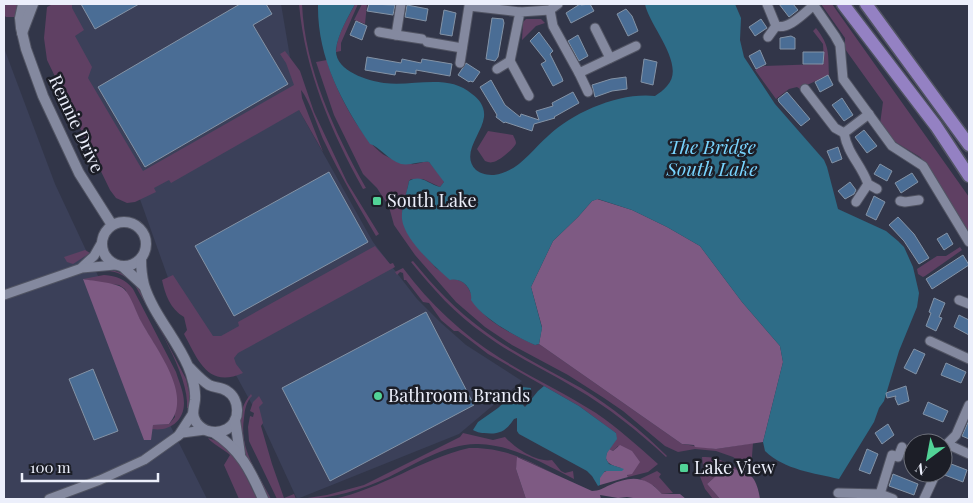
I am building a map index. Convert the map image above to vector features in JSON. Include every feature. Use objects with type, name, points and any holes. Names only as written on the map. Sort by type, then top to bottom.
[{"type":"main road","points":[[843,4],[936,126],[969,176]]},
{"type":"main road","points":[[866,4],[969,145]]},
{"type":"street","name":"Rennie Drive","points":[[23,4],[19,22],[43,96],[78,173],[112,225]]},
{"type":"street","points":[[22,32],[33,4]]},
{"type":"street","points":[[396,35],[400,4]]},
{"type":"street","points":[[460,63],[468,5],[550,10],[558,4]]},
{"type":"street","points":[[767,4],[776,26]]},
{"type":"street","points":[[776,26],[781,28],[788,25],[813,4],[840,45],[843,79],[892,146],[924,166],[969,242]]},
{"type":"street","points":[[497,69],[510,61],[526,9]]},
{"type":"street","points":[[550,10],[553,26],[588,92]]},
{"type":"street","points":[[768,37],[776,26]]},
{"type":"street","points":[[595,28],[610,58]]},
{"type":"street","points":[[380,32],[462,48]]},
{"type":"street","points":[[579,73],[636,46]]},
{"type":"street","points":[[510,61],[529,96]]},
{"type":"street","points":[[804,89],[835,128],[844,133]]},
{"type":"street","points":[[844,133],[869,114]]},
{"type":"street","points":[[844,133],[846,146],[873,187],[856,202]]},
{"type":"street","points":[[900,201],[918,200]]},
{"type":"street","points":[[82,268],[94,256],[106,230],[112,225],[128,222],[136,225],[142,231],[146,238],[146,245],[141,258],[144,286],[188,367],[194,387],[193,413],[178,436]]},
{"type":"street","points":[[102,242],[105,256],[144,286]]},
{"type":"street","points":[[4,295],[82,268],[129,266],[141,258]]},
{"type":"street","points":[[959,300],[969,304]]},
{"type":"street","points":[[930,342],[969,359]]},
{"type":"street","points":[[188,367],[201,379],[215,387],[222,388],[233,396],[238,408],[235,420],[241,455]]},
{"type":"street","points":[[195,400],[203,391],[215,387]]},
{"type":"street","points":[[953,439],[969,405]]},
{"type":"street","points":[[193,413],[197,423],[227,442],[241,455],[263,499]]},
{"type":"street","points":[[49,499],[100,480],[144,460],[182,433],[226,430],[235,420]]},
{"type":"street","points":[[880,494],[892,455],[898,457],[902,447]]},
{"type":"street","points":[[953,450],[969,454]]},
{"type":"street","points":[[924,499],[931,483]]},
{"type":"street","points":[[838,493],[880,494],[893,499]]},
{"type":"shaded area","points":[[4,4],[17,4],[16,17],[6,17],[4,15]]},
{"type":"shaded area","points":[[53,4],[72,4],[72,8],[84,30],[75,36],[92,67],[88,78],[143,171],[294,85],[286,63],[280,54],[285,51],[300,71],[314,112],[347,182],[379,234],[376,236],[343,178],[325,143],[308,101],[301,90],[302,98],[323,152],[299,110],[171,183],[169,180],[154,188],[156,192],[135,202],[127,203],[116,198],[110,190],[47,60],[44,38],[47,7]]},
{"type":"shaded area","points":[[57,4],[281,4],[299,110],[373,242],[417,299],[440,322],[466,345],[522,381],[459,434],[297,499],[261,421],[232,368],[177,303],[136,188],[49,8]]},
{"type":"shaded area","points":[[299,4],[302,4],[309,52],[323,99],[332,122],[366,188],[363,189],[351,167],[321,100],[307,53]]},
{"type":"shaded area","points":[[355,4],[358,4],[341,43],[341,51],[336,52],[340,33]]},
{"type":"shaded area","points":[[362,4],[367,4],[365,24],[354,20]]},
{"type":"shaded area","points":[[821,4],[832,4],[969,197],[969,238],[926,164],[920,157],[892,140],[880,124],[883,102],[845,49],[845,38]]},
{"type":"shaded area","points":[[526,19],[541,19],[545,23],[536,26],[522,40],[523,22]]},
{"type":"shaded area","points":[[816,28],[826,45],[829,75],[806,84],[800,89],[797,87],[789,89],[776,99],[755,70],[764,66],[824,63],[823,44],[813,31]]},
{"type":"shaded area","points":[[4,48],[55,184],[136,357],[207,499],[4,499]]},
{"type":"shaded area","points":[[327,60],[343,99],[369,141],[379,151],[396,161],[413,164],[429,162],[443,179],[444,182],[440,187],[423,179],[411,179],[409,181],[402,213],[405,228],[436,268],[467,286],[476,305],[484,315],[513,334],[535,345],[539,344],[682,444],[716,449],[753,443],[751,469],[733,457],[716,451],[695,449],[678,452],[665,446],[623,411],[568,375],[512,345],[485,327],[456,302],[415,255],[394,225],[389,207],[377,188],[363,174],[334,115],[316,62]]},
{"type":"shaded area","points":[[488,131],[513,135],[516,142],[513,148],[499,160],[491,162],[485,161],[477,149]]},
{"type":"shaded area","points":[[597,199],[632,210],[700,246],[742,302],[780,346],[783,362],[763,442],[716,449],[682,444],[539,344],[542,327],[531,287],[553,241],[592,201]]},
{"type":"shaded area","points":[[375,246],[390,264],[393,263],[395,267],[238,353],[234,358],[243,373],[231,377],[213,375],[200,362],[184,334],[187,330],[184,317],[172,305],[162,280],[173,275],[213,336],[221,336],[239,326],[238,322]]},
{"type":"shaded area","points":[[960,247],[962,250],[925,276],[923,277],[918,274],[917,269],[937,256],[946,256]]},
{"type":"shaded area","points":[[85,250],[90,253],[73,264],[67,262],[64,257]]},
{"type":"shaded area","points":[[413,261],[446,298],[483,330],[518,353],[604,403],[637,428],[667,456],[611,411],[564,381],[506,349],[473,326],[436,291],[411,262]]},
{"type":"shaded area","points":[[403,268],[447,318],[486,349],[596,413],[658,464],[648,472],[628,477],[618,446],[613,451],[609,449],[615,441],[616,433],[579,406],[488,354],[458,331],[454,331],[441,320],[429,303],[423,302],[406,280],[404,280],[403,273],[400,272],[397,275],[395,272]]},
{"type":"shaded area","points":[[103,270],[122,273],[137,285],[186,379],[189,392],[189,408],[187,408],[186,394],[176,362],[135,285],[121,274]]},
{"type":"shaded area","points":[[104,275],[120,279],[133,289],[176,372],[184,403],[181,415],[170,427],[152,429],[153,425],[169,424],[175,417],[164,361],[141,322],[125,289],[119,285],[83,279]]},
{"type":"shaded area","points":[[83,279],[111,284],[124,289],[170,373],[177,400],[176,413],[169,424],[153,425],[151,440],[144,440]]},
{"type":"shaded area","points":[[251,394],[252,396],[247,403],[245,412],[244,440],[250,460],[271,499],[268,499],[247,460],[240,439],[241,415],[246,400]]},
{"type":"shaded area","points":[[259,396],[263,403],[259,407],[263,423],[261,426],[284,498],[294,494],[296,499],[277,499],[249,441],[248,427],[250,416],[253,417],[254,413],[250,411],[253,402]]},
{"type":"shaded area","points":[[463,433],[493,440],[505,437],[514,446],[533,457],[552,460],[565,473],[573,471],[574,479],[516,451],[478,444],[455,447],[432,455],[389,477],[357,490],[313,499],[301,499],[327,495],[364,485],[460,437]]},
{"type":"shaded area","points":[[208,438],[226,447],[244,472],[257,499],[239,499],[224,465],[230,455]]},
{"type":"shaded area","points":[[620,445],[632,451],[640,462],[632,474],[627,475],[628,477],[600,485],[600,477],[604,472],[611,470],[619,471],[621,468],[610,464],[606,459],[609,449],[613,451]]},
{"type":"shaded area","points":[[469,448],[482,448],[504,452],[518,457],[516,469],[526,499],[333,499],[368,488],[451,453]]},
{"type":"shaded area","points":[[517,457],[592,491],[625,480],[638,479],[651,484],[662,494],[680,494],[686,499],[639,499],[600,495],[601,499],[526,499],[516,469]]},
{"type":"shaded area","points":[[702,457],[725,462],[738,469],[721,473],[707,484],[720,499],[713,499],[705,489],[695,469],[704,476]]},
{"type":"shaded area","points":[[731,469],[744,471],[752,477],[760,499],[720,499],[707,484],[717,475]]},
{"type":"shaded area","points":[[657,471],[661,474],[659,477],[673,493],[662,494],[654,486],[640,479]]},
{"type":"water","name":"The Bridge South Lake","points":[[318,4],[355,4],[346,20],[336,49],[340,63],[353,74],[369,80],[395,84],[441,82],[463,88],[472,94],[483,107],[484,117],[470,157],[476,170],[484,174],[494,175],[510,170],[524,160],[558,127],[570,119],[598,105],[612,101],[627,97],[655,96],[666,87],[672,77],[673,67],[665,45],[645,4],[735,4],[741,18],[740,40],[744,57],[775,104],[824,160],[838,209],[886,231],[904,247],[913,267],[919,293],[917,307],[899,351],[884,401],[879,408],[874,422],[839,479],[791,467],[781,463],[765,451],[763,442],[783,362],[780,346],[742,302],[700,246],[632,210],[598,199],[592,201],[553,241],[531,287],[542,328],[539,344],[535,345],[518,337],[483,314],[471,300],[470,292],[466,285],[459,280],[450,280],[436,268],[408,235],[404,227],[402,214],[409,181],[421,179],[440,187],[444,182],[429,162],[401,164],[370,144],[341,95],[326,60],[319,23]]},
{"type":"water","points":[[544,386],[579,406],[616,433],[617,439],[607,453],[606,459],[609,464],[624,469],[622,471],[605,471],[600,478],[600,485],[598,486],[587,471],[519,434],[517,431],[517,418],[498,433],[481,433],[473,430],[478,422],[522,387],[531,388],[530,394],[523,405],[525,407]]},
{"type":"building","points":[[81,4],[139,4],[95,29]]},
{"type":"building","points":[[240,4],[266,4],[272,14],[253,25],[288,84],[145,167],[98,87]]},
{"type":"building","points":[[369,4],[395,5],[393,15],[367,11]]},
{"type":"building","points":[[580,4],[590,4],[594,11],[571,23],[566,13]]},
{"type":"building","points":[[779,4],[793,4],[798,10],[789,17]]},
{"type":"building","points":[[407,5],[428,9],[426,21],[405,17]]},
{"type":"building","points":[[626,9],[632,16],[638,31],[628,36],[617,14]]},
{"type":"building","points":[[444,10],[456,13],[452,36],[440,34]]},
{"type":"building","points":[[492,18],[503,19],[504,23],[498,57],[495,61],[486,59]]},
{"type":"building","points":[[761,19],[767,28],[755,36],[749,27]]},
{"type":"building","points":[[356,21],[367,26],[362,40],[350,35]]},
{"type":"building","points":[[539,32],[553,51],[550,54],[563,81],[553,86],[541,64],[546,61],[530,41]]},
{"type":"building","points":[[578,35],[588,56],[579,61],[568,41]]},
{"type":"building","points":[[791,36],[795,38],[795,49],[780,49],[780,38]]},
{"type":"building","points":[[760,50],[766,64],[756,69],[749,56]]},
{"type":"building","points":[[803,52],[824,52],[823,64],[803,64]]},
{"type":"building","points":[[367,57],[401,63],[402,59],[421,63],[422,59],[452,64],[450,76],[416,70],[416,74],[396,71],[395,75],[365,70]]},
{"type":"building","points":[[644,59],[657,62],[653,85],[641,82]]},
{"type":"building","points":[[466,63],[480,72],[473,82],[469,82],[458,75]]},
{"type":"building","points":[[828,75],[833,85],[820,92],[815,82]]},
{"type":"building","points":[[626,77],[627,89],[612,91],[595,97],[592,85]]},
{"type":"building","points":[[491,80],[505,105],[520,117],[521,114],[539,120],[536,111],[553,106],[552,103],[573,92],[579,103],[555,118],[534,124],[532,131],[504,123],[496,117],[497,115],[480,87]]},
{"type":"building","points":[[787,92],[810,119],[801,126],[779,102],[778,99]]},
{"type":"building","points":[[842,98],[853,115],[844,121],[832,105]]},
{"type":"building","points":[[864,130],[877,146],[867,153],[855,137]]},
{"type":"building","points":[[838,147],[842,159],[832,163],[827,151]]},
{"type":"building","points":[[880,164],[892,171],[887,181],[874,174]]},
{"type":"building","points":[[329,172],[368,242],[234,316],[195,246]]},
{"type":"building","points":[[912,173],[918,182],[901,193],[895,183]]},
{"type":"building","points":[[850,182],[856,190],[854,194],[845,199],[838,191]]},
{"type":"building","points":[[874,196],[885,202],[876,220],[866,215]]},
{"type":"building","points":[[898,217],[914,234],[929,258],[919,264],[904,241],[889,225]]},
{"type":"building","points":[[947,233],[953,244],[944,250],[937,239]]},
{"type":"building","points":[[963,255],[969,265],[932,289],[926,279]]},
{"type":"building","points":[[934,298],[945,303],[939,317],[942,318],[936,331],[926,326]]},
{"type":"building","name":"Bathroom Brands","points":[[426,312],[474,405],[330,481],[282,388]]},
{"type":"building","points":[[959,315],[969,320],[969,335],[954,327]]},
{"type":"building","points":[[914,349],[925,354],[916,374],[904,368]]},
{"type":"building","points":[[946,363],[966,372],[961,383],[941,375]]},
{"type":"building","points":[[93,369],[118,431],[94,440],[69,379]]},
{"type":"building","points":[[906,386],[909,401],[898,405],[896,396],[887,398],[886,393]]},
{"type":"building","points":[[928,402],[948,411],[943,422],[923,414]]},
{"type":"building","points":[[969,420],[969,439],[962,436]]},
{"type":"building","points":[[888,424],[894,435],[882,444],[875,433]]},
{"type":"building","points":[[867,449],[878,454],[870,474],[859,470]]},
{"type":"building","points":[[953,465],[967,470],[963,482],[953,478]]},
{"type":"building","points":[[893,474],[903,478],[903,483],[918,484],[914,495],[889,486]]},
{"type":"place","name":"South Lake","points":[[377,201]]},
{"type":"place","name":"Bathroom Brands","points":[[378,396]]},
{"type":"place","name":"Lake View","points":[[684,468]]}]
